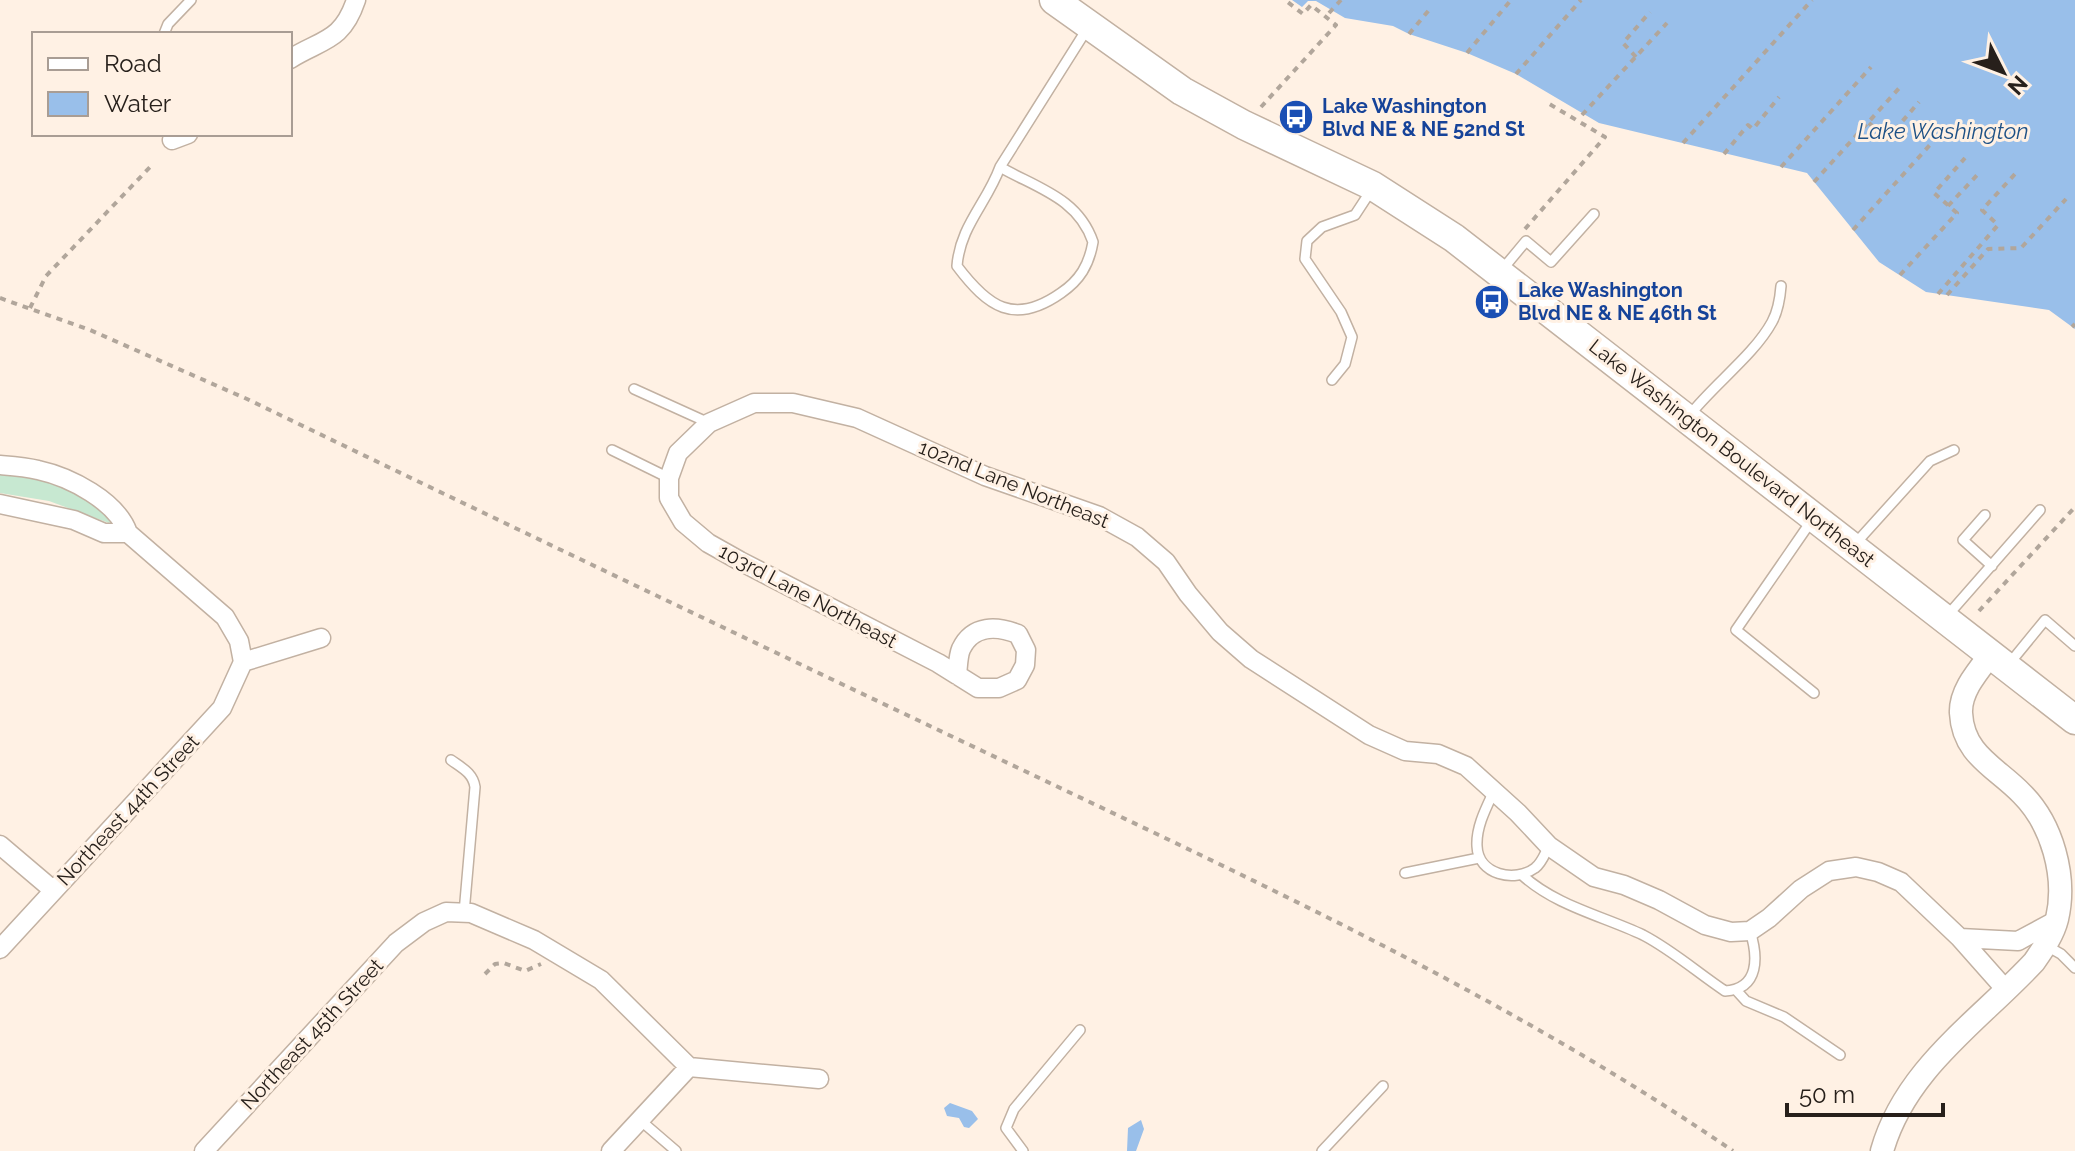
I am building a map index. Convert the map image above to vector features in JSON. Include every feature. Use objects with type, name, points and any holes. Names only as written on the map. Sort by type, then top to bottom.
[{"type":"main road","name":"Lake Washington Boulevard Northeast","points":[[1054,0],[1182,91],[1244,125],[1373,186],[1443,231],[2075,720]]},
{"type":"street","points":[[292,58],[322,45],[339,32],[352,13],[356,0]]},
{"type":"street","name":"102nd Lane Northeast","points":[[709,423],[754,403],[793,403],[857,418],[985,476],[1099,516],[1137,537],[1166,562],[1220,632],[1251,659],[1369,735],[1405,751],[1438,754],[1466,766],[1549,846],[1594,877],[1659,900],[1705,925],[1731,932],[1750,931]]},
{"type":"street","points":[[669,478],[678,453],[709,423]]},
{"type":"street","points":[[0,465],[38,470],[65,479],[115,511],[123,518],[128,533],[225,617],[239,641],[243,662],[321,638]]},
{"type":"street","name":"103rd Lane Northeast","points":[[669,478],[669,498],[683,522],[708,543],[957,675]]},
{"type":"street","points":[[0,504],[74,520],[104,533],[128,533]]},
{"type":"street","points":[[1882,1151],[1889,1125],[1922,1073],[1948,1044],[2007,991],[2045,945],[2057,920],[2059,881],[2056,856],[2048,831],[2022,794],[1972,750],[1963,729],[1960,710],[1967,687],[1999,661]]},
{"type":"street","name":"Northeast 44th Street","points":[[0,949],[222,708],[243,662]]},
{"type":"street","points":[[0,845],[53,890]]},
{"type":"street","points":[[1750,931],[1801,889],[1829,871],[1856,867],[1878,872],[1901,882],[1960,938],[2007,991]]},
{"type":"street","name":"Northeast 45th Street","points":[[204,1151],[396,943],[424,922],[446,912],[464,913]]},
{"type":"street","points":[[464,913],[534,940],[601,980],[689,1067],[819,1079]]},
{"type":"street","points":[[1960,938],[2018,941],[2057,920]]},
{"type":"street","points":[[611,1151],[689,1067]]},
{"type":"lane","points":[[165,32],[168,24],[191,0]]},
{"type":"lane","points":[[1000,167],[1069,204],[1083,220],[1093,242],[1085,270],[1075,283],[1043,305],[1027,311],[1007,309],[974,289],[957,266],[959,245],[973,216],[992,188],[1000,167],[1089,26]]},
{"type":"lane","points":[[1332,380],[1345,364],[1352,337],[1341,312],[1305,259],[1307,241],[1322,227],[1355,215],[1373,186]]},
{"type":"lane","points":[[1500,273],[1526,241],[1551,262],[1594,214]]},
{"type":"lane","points":[[1687,419],[1761,338],[1773,321],[1781,286]]},
{"type":"lane","points":[[634,389],[709,423]]},
{"type":"lane","points":[[612,450],[669,478]]},
{"type":"lane","points":[[1853,547],[1867,527],[1930,461],[1954,450]]},
{"type":"lane","points":[[1945,619],[2040,510]]},
{"type":"lane","points":[[1985,515],[1963,540],[1992,566]]},
{"type":"lane","points":[[1814,517],[1736,630],[1814,693]]},
{"type":"lane","points":[[1999,661],[2045,620],[2075,646]]},
{"type":"lane","points":[[451,760],[467,771],[475,787],[464,913]]},
{"type":"lane","points":[[1494,791],[1482,816],[1477,845],[1479,858],[1505,877],[1522,875],[1538,866],[1549,846]]},
{"type":"lane","points":[[1405,873],[1479,858]]},
{"type":"lane","points":[[1522,875],[1534,887],[1576,908],[1649,938],[1725,991],[1736,990],[1748,982],[1755,966],[1757,951],[1750,931]]},
{"type":"lane","points":[[2045,945],[2061,954],[2075,968]]},
{"type":"lane","points":[[1736,990],[1746,1001],[1784,1017],[1840,1055]]},
{"type":"lane","points":[[1023,1151],[1006,1128],[1014,1109],[1080,1030]]},
{"type":"lane","points":[[1322,1151],[1383,1086]]},
{"type":"lane","points":[[640,1120],[676,1151]]},
{"type":"path","points":[[1259,108],[1336,25],[1311,5],[1303,14],[1285,0]]},
{"type":"path","points":[[1329,13],[1341,0]]},
{"type":"path","points":[[1467,53],[1511,0]]},
{"type":"path","points":[[1516,74],[1581,0]]},
{"type":"path","points":[[1683,143],[1812,0]]},
{"type":"path","points":[[1409,34],[1429,10]]},
{"type":"path","points":[[1636,57],[1623,43],[1650,12]]},
{"type":"path","points":[[1582,115],[1667,23]]},
{"type":"path","points":[[1781,167],[1871,67]]},
{"type":"path","points":[[1814,182],[1902,85]]},
{"type":"path","points":[[1724,154],[1748,125],[1753,129],[1779,97]]},
{"type":"path","points":[[1517,237],[1605,137],[1546,102]]},
{"type":"path","points":[[1868,122],[1887,139],[1919,102]]},
{"type":"path","points":[[1853,230],[1948,125]]},
{"type":"path","points":[[1900,275],[1957,213],[1934,193],[1965,158]]},
{"type":"path","points":[[30,308],[46,276],[151,166]]},
{"type":"path","points":[[1948,206],[1979,173]]},
{"type":"path","points":[[1938,294],[1998,225],[1982,210],[2015,174]]},
{"type":"path","points":[[1947,295],[1988,249],[2021,248],[2066,199]]},
{"type":"path","points":[[0,298],[90,330],[247,399],[1299,902],[1493,1004],[1654,1097],[1733,1151]]},
{"type":"path","points":[[1979,611],[2075,507]]},
{"type":"path","points":[[485,974],[495,964],[504,963],[525,971],[542,964]]},
{"type":"green space","points":[[0,474],[31,478],[60,487],[88,502],[112,521],[109,523],[49,501],[0,493]]},
{"type":"water","name":"Lake Washington","points":[[1292,0],[2075,0],[2075,329],[2049,310],[1926,292],[1879,262],[1807,173],[1599,123],[1516,74],[1467,53],[1393,26],[1345,18],[1316,1],[1308,1],[1302,7]]},
{"type":"water","points":[[950,1103],[972,1111],[978,1119],[969,1128],[964,1127],[959,1118],[947,1116],[944,1108]]},
{"type":"water","points":[[1141,1120],[1144,1129],[1136,1151],[1127,1151],[1128,1128]]},
{"type":"place","name":"Lake Washington Blvd NE & NE 52nd St","points":[[1296,117]]},
{"type":"place","name":"Lake Washington Blvd NE & NE 46th St","points":[[1492,302]]}]
